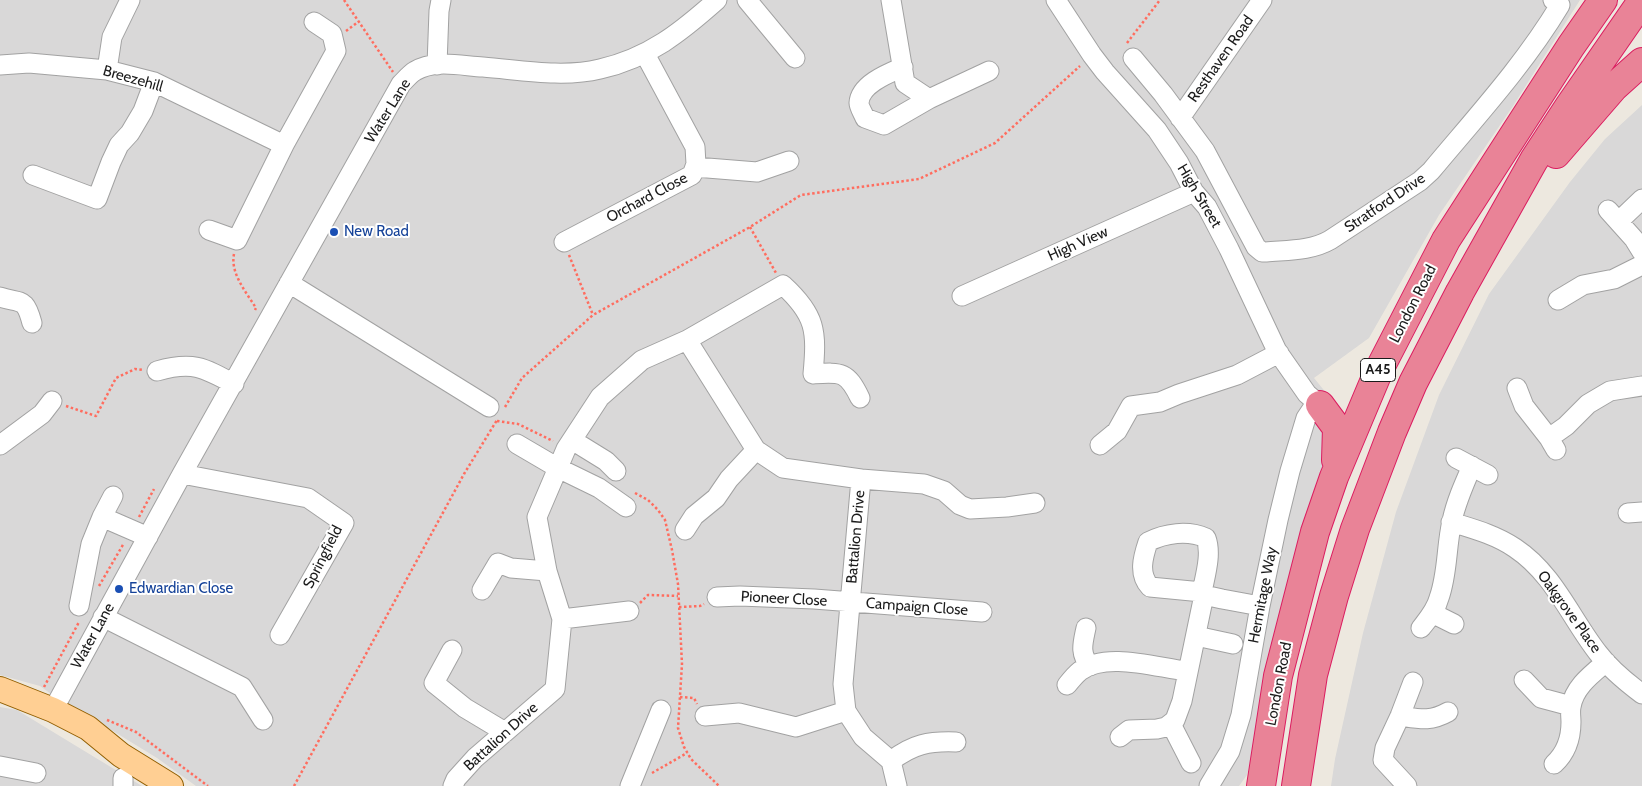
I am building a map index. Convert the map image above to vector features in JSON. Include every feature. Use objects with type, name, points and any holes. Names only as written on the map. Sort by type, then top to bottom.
[{"type":"highway","name":"London Road","points":[[1260,786],[1278,676],[1315,532],[1334,477],[1379,370],[1446,240],[1571,46],[1603,0]]},
{"type":"highway","name":"A45","points":[[1296,786],[1314,674],[1334,596],[1355,528],[1392,432],[1413,384],[1455,300],[1534,160],[1642,1]]},
{"type":"highway","points":[[1486,247],[1563,145],[1614,87],[1642,62]]},
{"type":"highway","points":[[1318,404],[1334,405],[1345,403],[1357,395],[1379,370]]},
{"type":"highway","points":[[1318,404],[1338,428],[1334,477]]},
{"type":"main road","points":[[0,689],[54,710],[88,728],[122,755],[171,786]]},
{"type":"street","points":[[107,70],[112,37],[130,0]]},
{"type":"street","points":[[438,65],[441,0]]},
{"type":"street","name":"Water Lane","points":[[54,710],[182,474],[401,84],[415,71],[449,64],[554,72],[599,70],[644,54],[683,29],[717,0]]},
{"type":"street","points":[[747,0],[795,58]]},
{"type":"street","points":[[891,0],[905,83],[929,99]]},
{"type":"street","name":"High Street","points":[[1056,0],[1105,72],[1157,130],[1229,249],[1278,353],[1307,394],[1318,404]]},
{"type":"street","name":"Resthaven Road","points":[[1180,118],[1262,0]]},
{"type":"street","name":"Stratford Drive","points":[[1130,51],[1205,150],[1251,241],[1258,250],[1266,252],[1308,248],[1330,240],[1420,181],[1431,170],[1506,82],[1535,43],[1560,6],[1553,0]]},
{"type":"street","points":[[209,230],[237,240],[284,145],[336,51],[332,34],[314,22]]},
{"type":"street","name":"Orchard Close","points":[[564,242],[692,175],[695,167],[695,147],[644,54]]},
{"type":"street","name":"Breezehill","points":[[0,65],[29,63],[107,70],[154,82],[284,145]]},
{"type":"street","points":[[903,66],[878,78],[863,92],[859,103],[864,118],[884,125],[929,99],[989,71]]},
{"type":"street","points":[[33,175],[98,199],[119,145],[130,133],[143,111],[154,82]]},
{"type":"street","points":[[695,167],[757,172],[789,161]]},
{"type":"street","points":[[1197,195],[1222,184]]},
{"type":"street","name":"High View","points":[[962,296],[1197,195]]},
{"type":"street","points":[[1642,198],[1614,215],[1642,252]]},
{"type":"street","points":[[1558,300],[1583,285],[1614,279],[1642,265]]},
{"type":"street","points":[[289,283],[489,407]]},
{"type":"street","points":[[783,285],[798,299],[809,314],[814,330],[813,374],[835,372],[842,374],[852,382],[860,398]]},
{"type":"street","name":"Battalion Drive","points":[[453,786],[456,779],[475,758],[555,689],[562,619],[547,571],[537,517],[569,445],[600,397],[642,360],[687,340],[783,285]]},
{"type":"street","points":[[0,297],[22,302],[28,308],[32,323]]},
{"type":"street","name":"Battalion Drive","points":[[687,340],[756,450],[783,468],[861,479],[843,684],[846,712],[864,737],[891,761]]},
{"type":"street","points":[[1100,445],[1117,431],[1131,406],[1160,402],[1179,394],[1237,376],[1278,353]]},
{"type":"street","points":[[157,372],[185,366],[199,367],[234,384]]},
{"type":"street","points":[[1517,388],[1524,406],[1552,444],[1566,426],[1588,404],[1610,391],[1642,386]]},
{"type":"street","points":[[0,445],[42,414],[52,401]]},
{"type":"street","name":"Hermitage Way","points":[[1209,786],[1230,751],[1241,715],[1260,606],[1290,471],[1306,418],[1318,404]]},
{"type":"street","points":[[517,444],[558,468],[599,488],[629,499]]},
{"type":"street","points":[[569,445],[606,462],[616,470]]},
{"type":"street","points":[[685,530],[694,516],[716,498],[729,479],[756,450]]},
{"type":"street","points":[[1421,628],[1439,600],[1452,522],[1458,499],[1472,466]]},
{"type":"street","name":"Springfield","points":[[182,474],[308,498],[344,523],[280,635]]},
{"type":"street","points":[[861,479],[924,484],[944,491],[960,505],[970,509],[1007,508],[1035,503]]},
{"type":"street","name":"Water Lane","points":[[79,606],[91,544],[113,496]]},
{"type":"street","points":[[102,517],[148,537]]},
{"type":"street","name":"Oakgrove Place","points":[[1452,522],[1492,535],[1531,560],[1554,586],[1597,652],[1617,675],[1642,694]]},
{"type":"street","points":[[482,590],[498,563],[511,568],[547,571]]},
{"type":"street","points":[[1120,737],[1129,730],[1157,730],[1166,727],[1175,720],[1182,701],[1203,593],[1222,599],[1260,606]]},
{"type":"street","name":"Pioneer Close","points":[[717,597],[740,596],[851,602]]},
{"type":"street","name":"Campaign Close","points":[[851,602],[982,612]]},
{"type":"street","points":[[562,619],[629,611]]},
{"type":"street","points":[[1432,613],[1454,624]]},
{"type":"street","points":[[103,617],[242,687],[263,720]]},
{"type":"street","points":[[1086,628],[1083,651],[1085,659],[1090,666]]},
{"type":"street","points":[[1196,636],[1233,644]]},
{"type":"street","points":[[452,650],[434,683],[465,708],[505,732]]},
{"type":"street","points":[[1066,685],[1081,670],[1116,660],[1187,671]]},
{"type":"street","name":"Oakgrove Place","points":[[1554,764],[1562,757],[1568,744],[1571,715],[1581,683],[1606,662]]},
{"type":"street","points":[[1524,680],[1541,698],[1571,715]]},
{"type":"street","points":[[1407,786],[1383,760],[1385,748],[1400,716],[1412,682]]},
{"type":"street","points":[[630,786],[661,710]]},
{"type":"street","points":[[705,716],[739,713],[796,726],[846,712]]},
{"type":"street","points":[[1400,716],[1423,720],[1437,718],[1448,712]]},
{"type":"street","points":[[1171,724],[1191,763]]},
{"type":"street","points":[[897,786],[891,761],[903,752],[919,744],[936,741],[956,742]]},
{"type":"street","points":[[0,766],[25,776]]},
{"type":"path","points":[[344,0],[401,84]]},
{"type":"path","points":[[1130,51],[1160,0]]},
{"type":"path","points":[[346,31],[358,22]]},
{"type":"path","points":[[750,226],[783,285]]},
{"type":"path","points":[[564,242],[593,315]]},
{"type":"path","points":[[52,401],[96,416],[116,378],[135,369],[157,372]]},
{"type":"path","points":[[489,407],[496,420],[518,424],[550,439],[569,445]]},
{"type":"path","points":[[629,499],[648,500],[665,520],[672,550],[679,607],[682,664],[678,728],[691,760],[719,786]]},
{"type":"path","points":[[629,611],[648,596],[678,596]]},
{"type":"path","points":[[679,607],[700,606],[717,597]]},
{"type":"path","points":[[630,786],[687,753]]},
{"type":"shaded area","points":[[0,0],[1580,0],[1513,106],[1439,215],[1369,338],[1314,378],[1336,405],[1330,443],[1298,547],[1247,775],[1239,786],[196,786],[157,758],[113,731],[79,714],[40,686],[0,675]]},
{"type":"shaded area","points":[[1642,105],[1642,786],[1331,786],[1335,759],[1363,633],[1396,512],[1439,395],[1489,294],[1570,182],[1605,139]]},
{"type":"shaded area","points":[[0,707],[17,710],[142,786],[0,786]]},
{"type":"place","name":"New Road","points":[[334,232]]},
{"type":"place","name":"Edwardian Close","points":[[119,589]]}]
